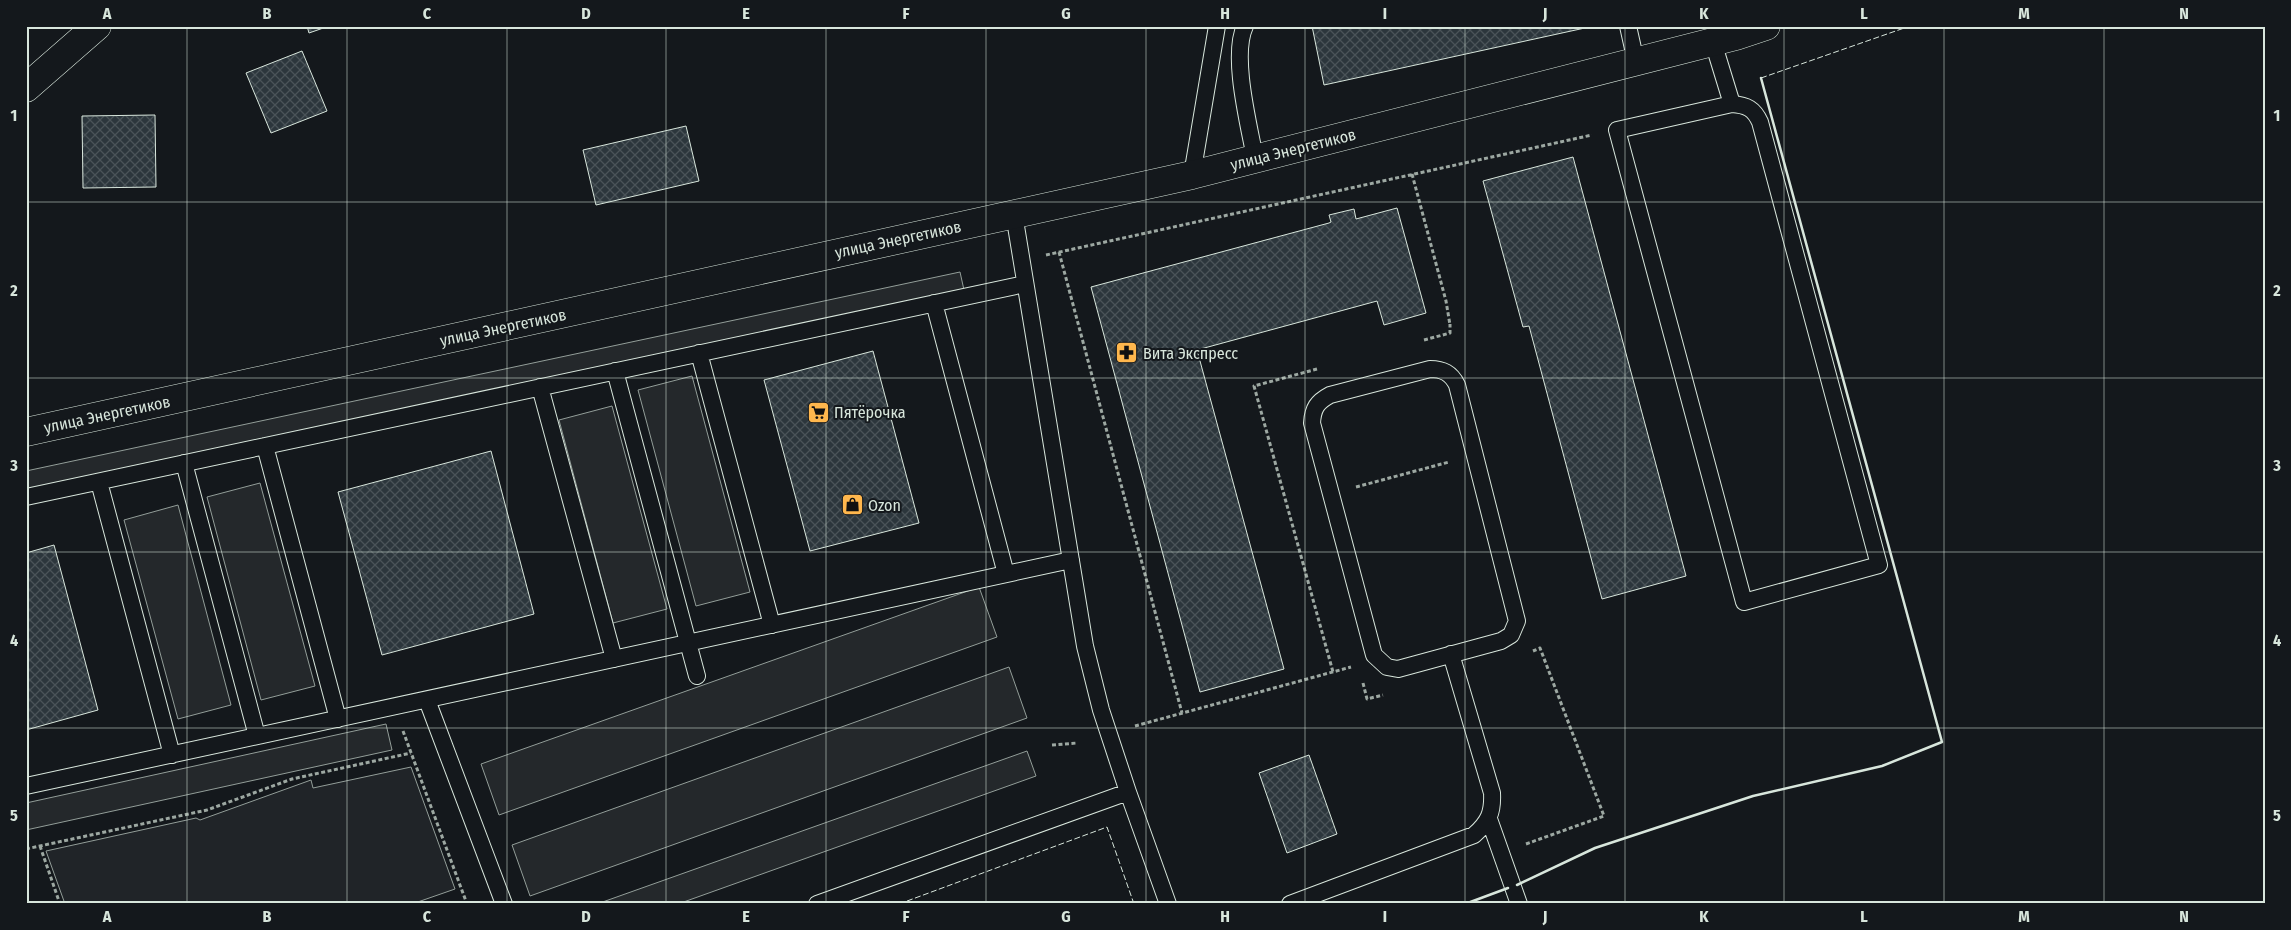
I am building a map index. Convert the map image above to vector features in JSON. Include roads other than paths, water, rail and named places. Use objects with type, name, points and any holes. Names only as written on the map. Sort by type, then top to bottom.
[{"type":"street","points":[[26,88],[97,26]]},
{"type":"street","name":"улица Энергетиков","points":[[26,432],[1192,174],[1636,62],[1766,26]]},
{"type":"lane","points":[[1192,174],[1217,26]]},
{"type":"lane","points":[[1245,26],[1241,34],[1240,72],[1255,158]]},
{"type":"lane","points":[[1628,26],[1636,62]]},
{"type":"lane","points":[[1729,35],[1732,104]]},
{"type":"lane","points":[[1732,104],[1742,104],[1750,108],[1760,122],[1879,565],[1744,602],[1617,130],[1732,104]]},
{"type":"lane","points":[[1014,214],[1085,646],[1096,692],[1128,792],[1168,904]]},
{"type":"lane","points":[[26,497],[1025,284]]},
{"type":"lane","points":[[934,304],[1006,574]]},
{"type":"lane","points":[[698,353],[772,625]]},
{"type":"lane","points":[[1430,369],[1439,369],[1447,372],[1457,385],[1518,621],[1511,635],[1502,641],[1451,654],[1398,669],[1387,667],[1378,660],[1372,648],[1312,423],[1315,407],[1321,400],[1330,395],[1430,369]]},
{"type":"lane","points":[[616,371],[697,676]]},
{"type":"lane","points":[[540,387],[614,659]]},
{"type":"lane","points":[[264,446],[338,719]]},
{"type":"lane","points":[[184,463],[257,736]]},
{"type":"lane","points":[[98,482],[172,755]]},
{"type":"lane","points":[[26,786],[1071,560]]},
{"type":"lane","points":[[1290,904],[1474,835],[1489,819],[1493,808],[1492,793],[1451,654]]},
{"type":"lane","points":[[426,700],[504,904]]},
{"type":"lane","points":[[817,904],[1128,792]]},
{"type":"lane","points":[[1489,819],[1519,904]]},
{"type":"place","name":"Вита Экспресс","points":[[1127,353]]},
{"type":"place","name":"Пятёрочка","points":[[818,412]]},
{"type":"place","name":"Ozon","points":[[852,505]]}]
